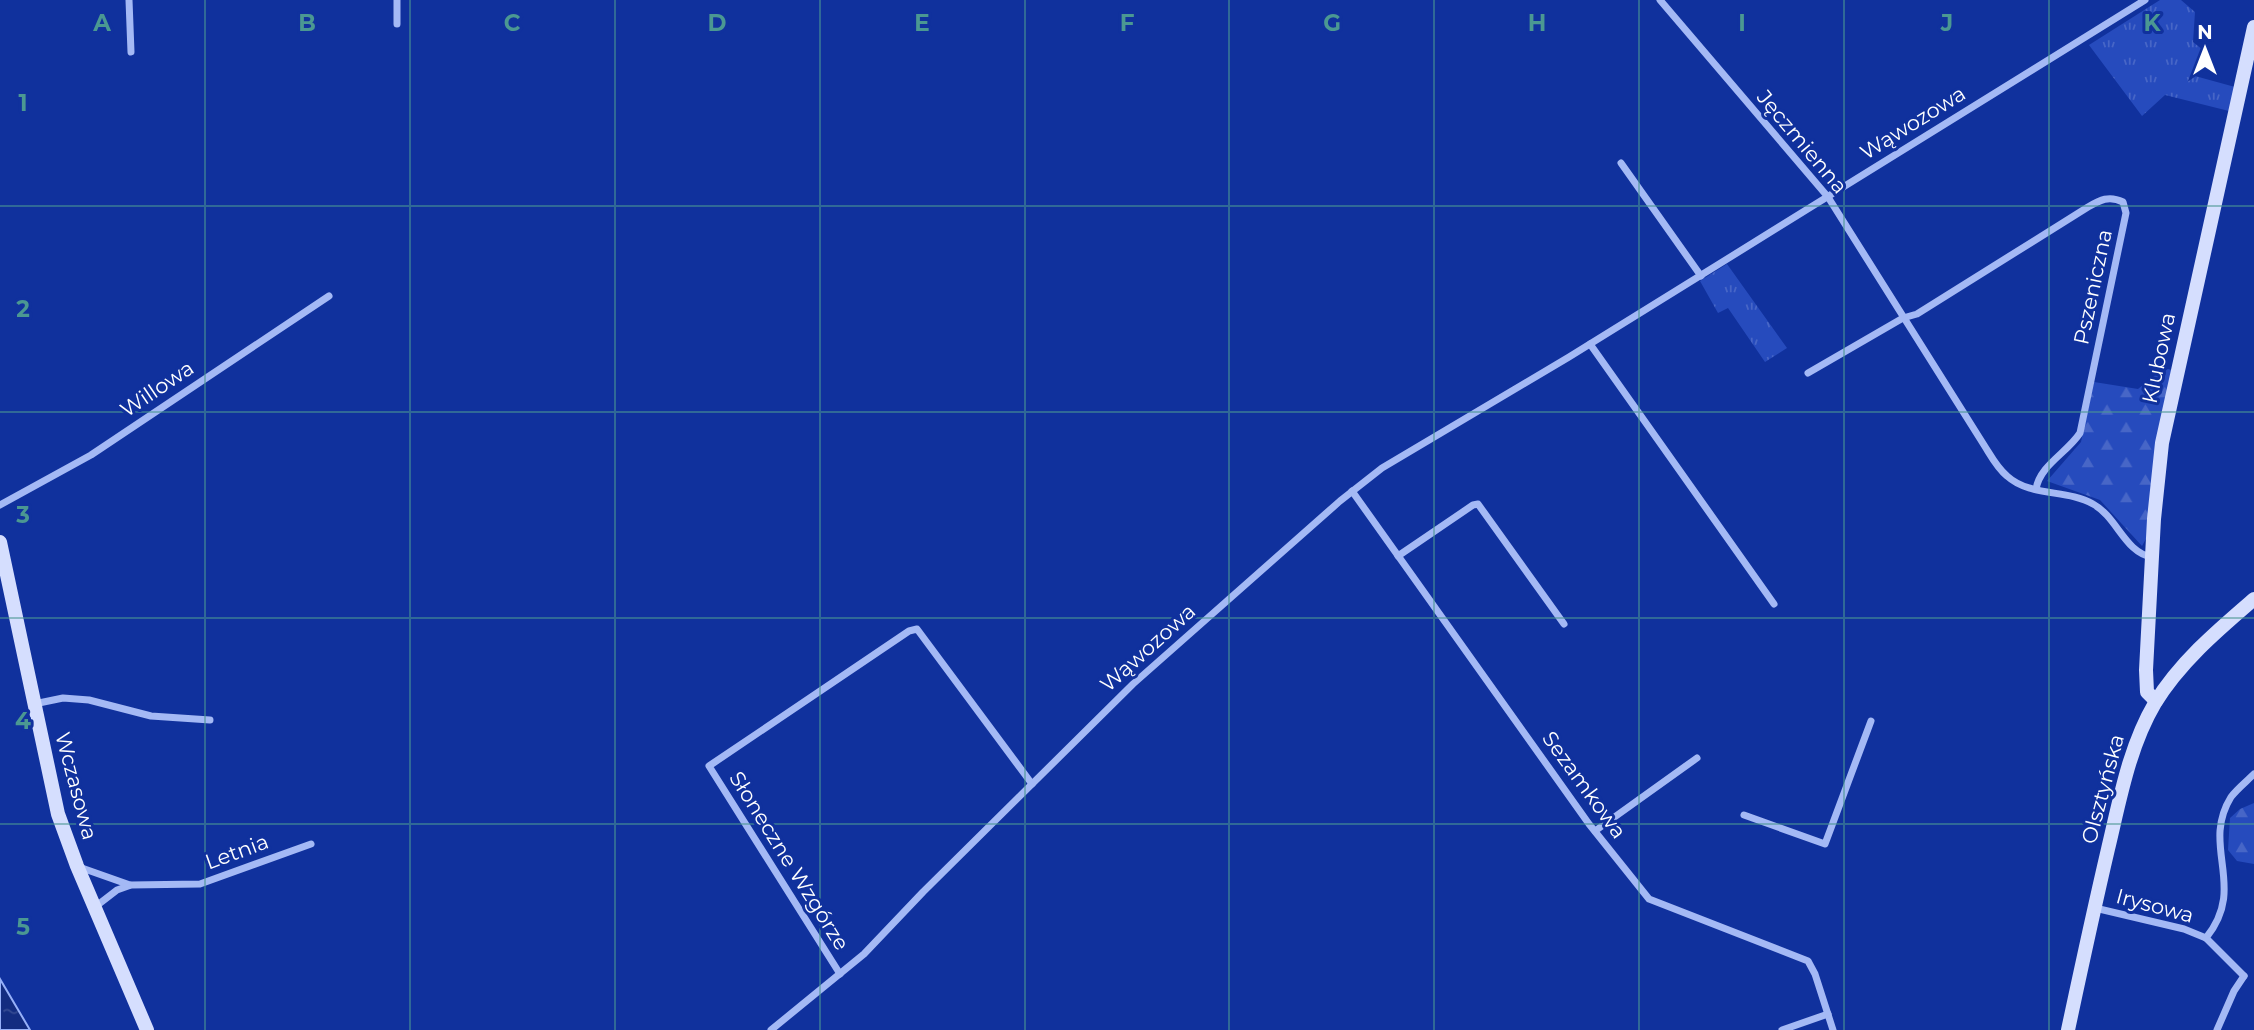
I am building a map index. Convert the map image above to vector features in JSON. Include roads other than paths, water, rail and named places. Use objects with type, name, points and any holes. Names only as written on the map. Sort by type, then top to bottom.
[{"type":"street","points":[[129,0],[131,52]]},
{"type":"street","points":[[397,0],[397,24]]},
{"type":"street","name":"Jęczmienna","points":[[1660,0],[1828,198],[1995,462],[2006,475],[2018,484],[2079,497],[2096,505],[2116,523],[2133,549],[2152,557]]},
{"type":"street","name":"Wąwozowa","points":[[772,1030],[864,954],[1133,684],[1352,491],[1382,468],[1701,276],[2145,0]]},
{"type":"street","name":"Klubowa","points":[[2156,701],[2147,692],[2146,684],[2152,557],[2162,443],[2254,27]]},
{"type":"street","points":[[1621,163],[1701,276]]},
{"type":"street","name":"Pszeniczna","points":[[1903,318],[1917,314],[2088,206],[2105,198],[2115,198],[2123,202],[2126,213],[2080,433],[2074,443],[2038,478],[2036,489]]},
{"type":"street","name":"Willowa","points":[[0,505],[91,455],[329,296]]},
{"type":"street","points":[[1808,373],[1903,318]]},
{"type":"street","points":[[1590,344],[1774,604]]},
{"type":"street","name":"Sezamkowa","points":[[1352,491],[1595,831],[1648,899],[1808,961],[1815,974],[1833,1030]]},
{"type":"street","points":[[1398,556],[1478,504],[1564,624]]},
{"type":"street","name":"Wczasowa","points":[[0,542],[58,814],[146,1030]]},
{"type":"street","name":"Olsztyńska","points":[[2068,1030],[2125,776],[2139,732],[2156,701],[2200,647],[2254,599]]},
{"type":"street","name":"Słoneczne Wzgórze","points":[[840,974],[709,766],[909,631],[917,629],[1032,784]]},
{"type":"street","points":[[34,704],[63,698],[89,700],[151,716],[210,720]]},
{"type":"street","points":[[1744,815],[1825,844],[1871,721]]},
{"type":"street","points":[[1595,831],[1697,758]]},
{"type":"street","name":"Irysowa","points":[[2206,938],[2223,910],[2226,895],[2219,844],[2221,823],[2231,797],[2254,774]]},
{"type":"street","name":"Letnia","points":[[95,907],[117,890],[131,885],[200,884],[311,844]]},
{"type":"street","name":"Letnia","points":[[77,866],[131,885]]},
{"type":"street","name":"Irysowa","points":[[2095,908],[2184,929],[2206,938],[2244,976]]},
{"type":"street","points":[[2217,1030],[2234,991],[2244,976],[2254,976]]},
{"type":"street","points":[[1782,1030],[1828,1014]]},
{"type":"water","points":[[0,979],[30,1030],[0,1030]]}]
